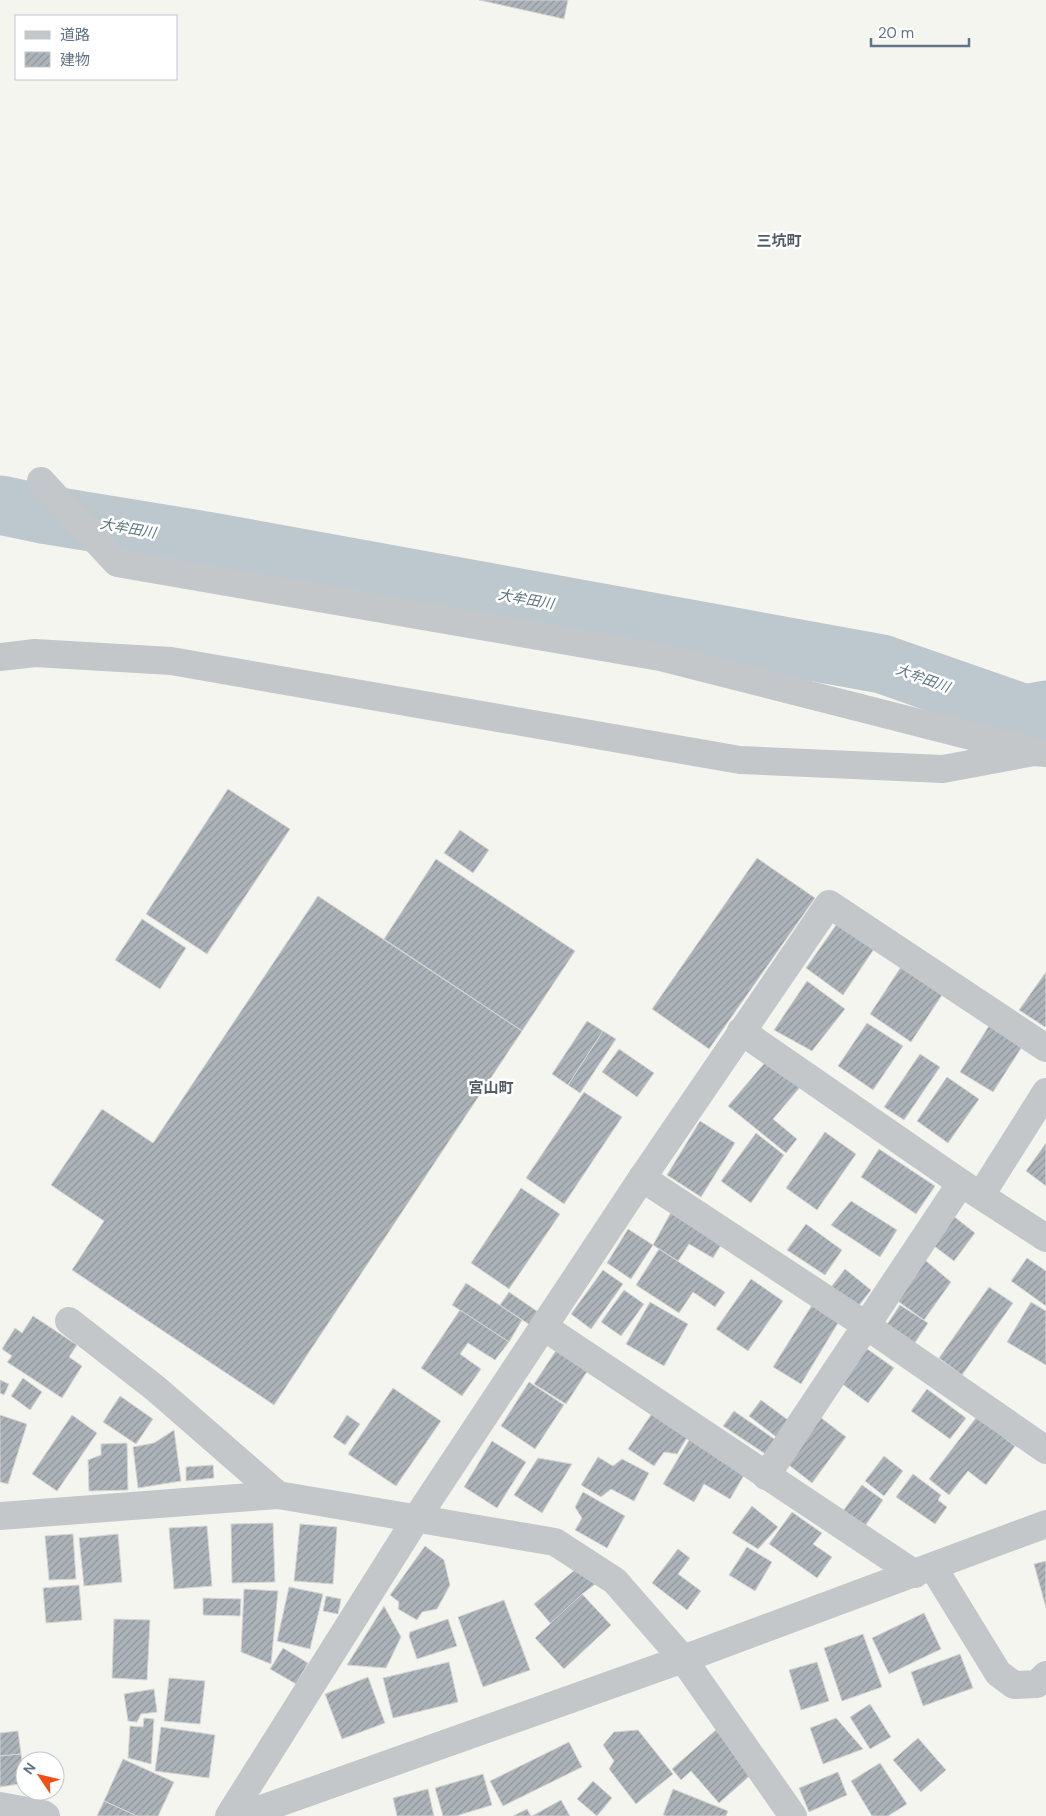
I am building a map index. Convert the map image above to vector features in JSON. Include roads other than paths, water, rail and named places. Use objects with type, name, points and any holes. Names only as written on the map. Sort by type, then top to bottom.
[{"type":"street","points":[[41,481],[118,563],[660,658],[1040,753]]},
{"type":"street","points":[[0,657],[35,653],[171,661],[740,760],[943,769],[1040,753]]},
{"type":"street","points":[[229,1816],[416,1519],[642,1178],[828,904],[1046,1048]]},
{"type":"street","points":[[741,1031],[971,1189],[1046,1238]]},
{"type":"street","points":[[766,1476],[867,1326],[1046,1092]]},
{"type":"street","points":[[642,1178],[867,1326],[1046,1450]]},
{"type":"street","points":[[70,1322],[155,1388],[278,1495]]},
{"type":"street","points":[[544,1328],[766,1476],[924,1570],[998,1673],[1014,1685],[1037,1684],[1046,1675]]},
{"type":"street","points":[[0,1516],[278,1495],[555,1542],[615,1581],[683,1659],[793,1816]]},
{"type":"street","points":[[242,1816],[683,1659],[1046,1524]]},
{"type":"street","points":[[0,1806],[46,1816]]},
{"type":"waterway","name":"大牟田川","points":[[0,505],[882,664],[1025,714],[1046,710]]},
{"type":"district","name":"三坑町","points":[[779,241]]},
{"type":"district","name":"宮山町","points":[[491,1088]]}]
